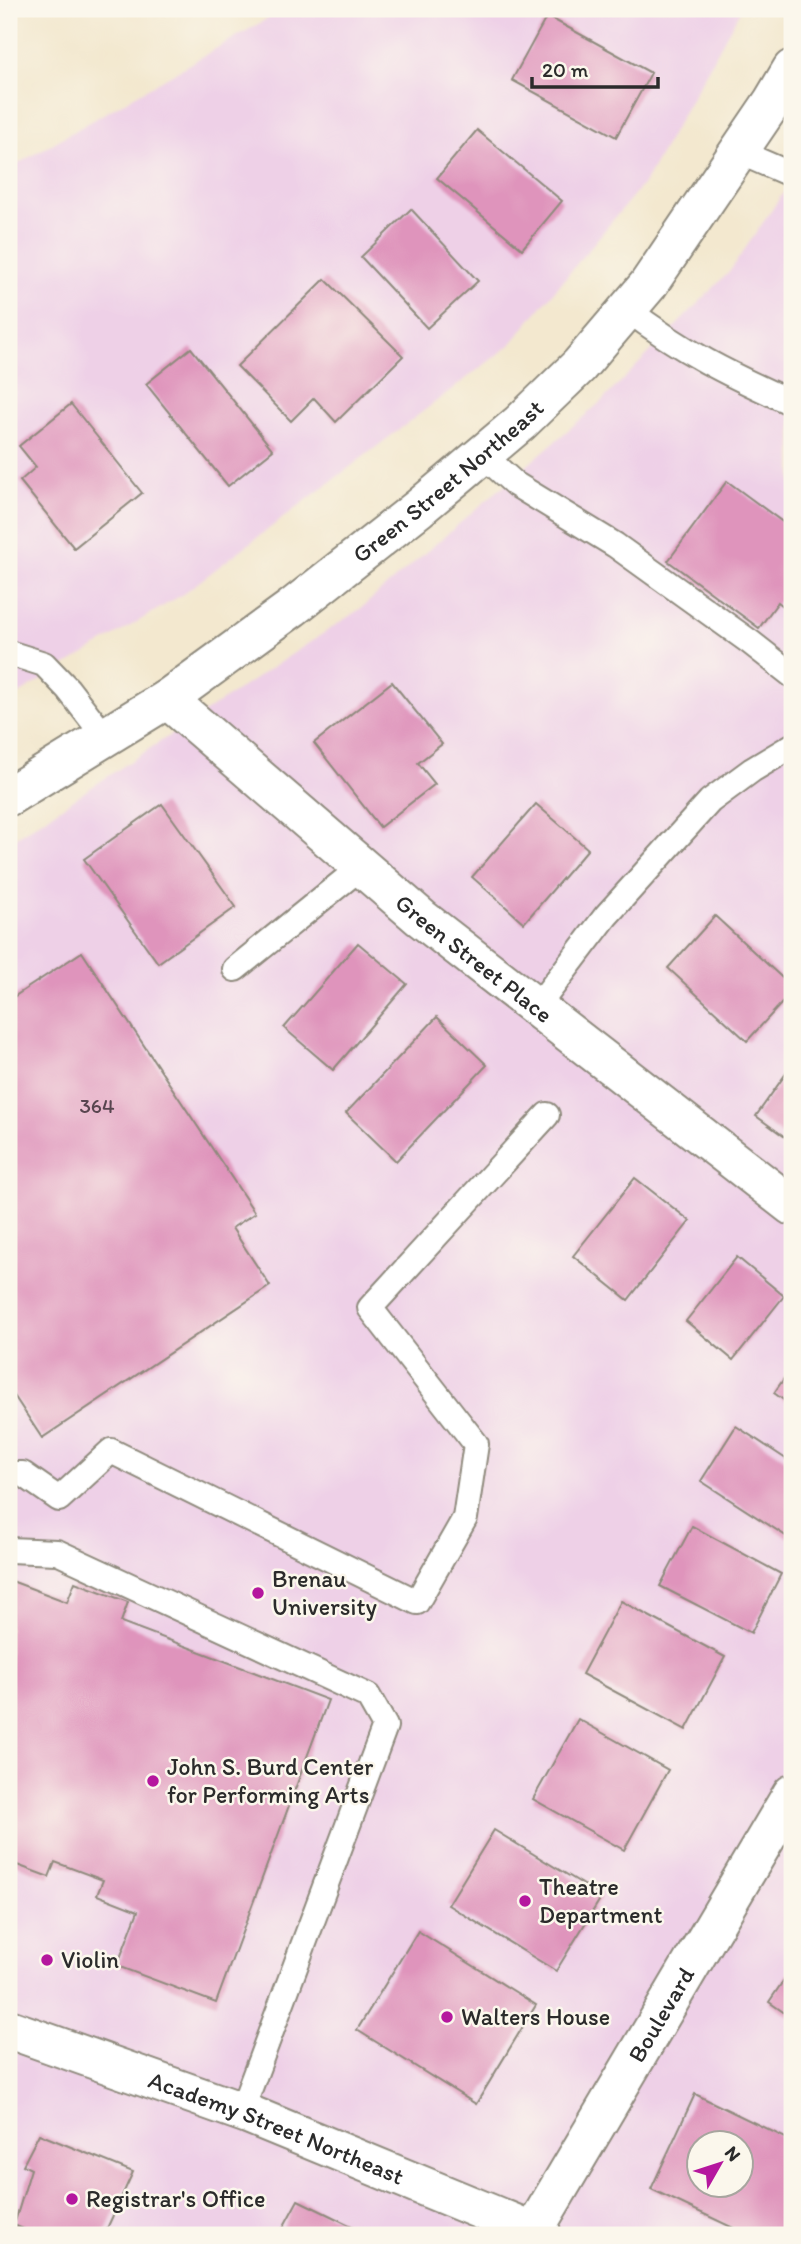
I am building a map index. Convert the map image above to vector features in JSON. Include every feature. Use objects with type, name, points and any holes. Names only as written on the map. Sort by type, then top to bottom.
[{"type":"main road","name":"Green Street Northeast","points":[[9,796],[167,699],[292,608],[520,423],[579,366],[648,285],[792,69]]},
{"type":"main road","name":"Green Street Place","points":[[167,699],[421,918],[792,1206]]},
{"type":"main road","name":"Boulevard","points":[[535,2234],[792,1794]]},
{"type":"main road","name":"Academy Street Northeast","points":[[9,2029],[241,2112],[535,2234]]},
{"type":"lane","points":[[739,152],[792,175]]},
{"type":"lane","points":[[627,309],[664,337],[728,374],[792,402]]},
{"type":"lane","points":[[483,455],[515,484],[615,545],[792,675]]},
{"type":"lane","points":[[9,653],[44,664],[68,689],[105,737]]},
{"type":"lane","points":[[536,1008],[606,916],[710,801],[752,770],[792,746]]},
{"type":"lane","points":[[235,970],[361,867]]},
{"type":"lane","points":[[9,1474],[23,1474],[59,1499],[111,1451],[417,1602],[464,1518],[476,1444],[370,1308],[547,1115]]},
{"type":"lane","points":[[9,1550],[57,1552],[368,1696],[385,1726],[241,2112]]},
{"type":"shaded area","points":[[284,9],[741,9],[646,180],[509,346],[183,594],[9,700],[9,169]]},
{"type":"shaded area","points":[[792,180],[792,2235],[9,2235],[9,842],[360,609],[602,401],[730,271]]},
{"type":"building","points":[[547,16],[651,73],[616,137],[512,80]]},
{"type":"building","points":[[477,130],[562,201],[522,249],[437,178]]},
{"type":"building","points":[[411,209],[478,281],[427,328],[361,257]]},
{"type":"building","points":[[325,279],[403,356],[336,422],[314,398],[291,421],[237,366]]},
{"type":"building","points":[[191,348],[273,450],[228,486],[146,384]]},
{"type":"building","points":[[71,404],[142,493],[74,548],[20,481],[36,467],[19,446]]},
{"type":"building","points":[[727,481],[792,529],[792,613],[778,602],[759,628],[668,561]]},
{"type":"building","points":[[392,682],[442,744],[418,763],[435,784],[380,827],[314,743]]},
{"type":"building","points":[[162,804],[236,907],[158,963],[84,859]]},
{"type":"building","points":[[536,804],[588,849],[524,923],[472,877]]},
{"type":"building","points":[[715,916],[792,987],[792,992],[747,1041],[668,968]]},
{"type":"building","points":[[358,943],[407,984],[333,1070],[284,1028]]},
{"type":"building","points":[[82,952],[255,1213],[232,1228],[270,1286],[42,1438],[9,1388],[9,1000]]},
{"type":"building","points":[[437,1017],[487,1065],[396,1161],[346,1113]]},
{"type":"building","points":[[792,1065],[792,1142],[756,1116]]},
{"type":"building","points":[[635,1178],[690,1221],[628,1300],[573,1256]]},
{"type":"building","points":[[737,1257],[784,1296],[733,1360],[686,1321]]},
{"type":"building","points":[[792,1367],[792,1406],[774,1393]]},
{"type":"building","points":[[736,1426],[792,1463],[792,1532],[789,1538],[701,1481]]},
{"type":"building","points":[[692,1526],[781,1574],[751,1633],[660,1586]]},
{"type":"building","name":"John S. Burd Center for Performing Arts","points":[[9,1580],[67,1602],[75,1582],[128,1602],[121,1622],[328,1700],[216,2003],[117,1966],[138,1911],[97,1895],[103,1880],[55,1862],[49,1877],[9,1862]]},
{"type":"building","points":[[621,1601],[725,1657],[686,1730],[582,1674]]},
{"type":"building","points":[[578,1719],[668,1770],[624,1850],[533,1799]]},
{"type":"building","name":"Theatre Department","points":[[494,1830],[602,1896],[556,1971],[448,1905]]},
{"type":"building","name":"Walters House","points":[[418,1931],[536,2005],[476,2104],[357,2030]]},
{"type":"building","points":[[792,1968],[792,2018],[769,2002]]},
{"type":"building","points":[[695,2094],[792,2141],[791,2235],[748,2235],[651,2189]]},
{"type":"building","name":"Registrar's Office","points":[[39,2134],[133,2172],[104,2235],[37,2235],[14,2225],[31,2169],[23,2165]]},
{"type":"building","points":[[298,2200],[370,2235],[279,2235]]},
{"type":"place","name":"Brenau University","points":[[258,1593]]},
{"type":"place","name":"John S. Burd Center for Performing Arts","points":[[153,1781]]},
{"type":"place","name":"Theatre Department","points":[[525,1901]]},
{"type":"place","name":"Violin","points":[[47,1960]]},
{"type":"place","name":"Walters House","points":[[447,2017]]},
{"type":"place","name":"Registrar's Office","points":[[72,2199]]}]
